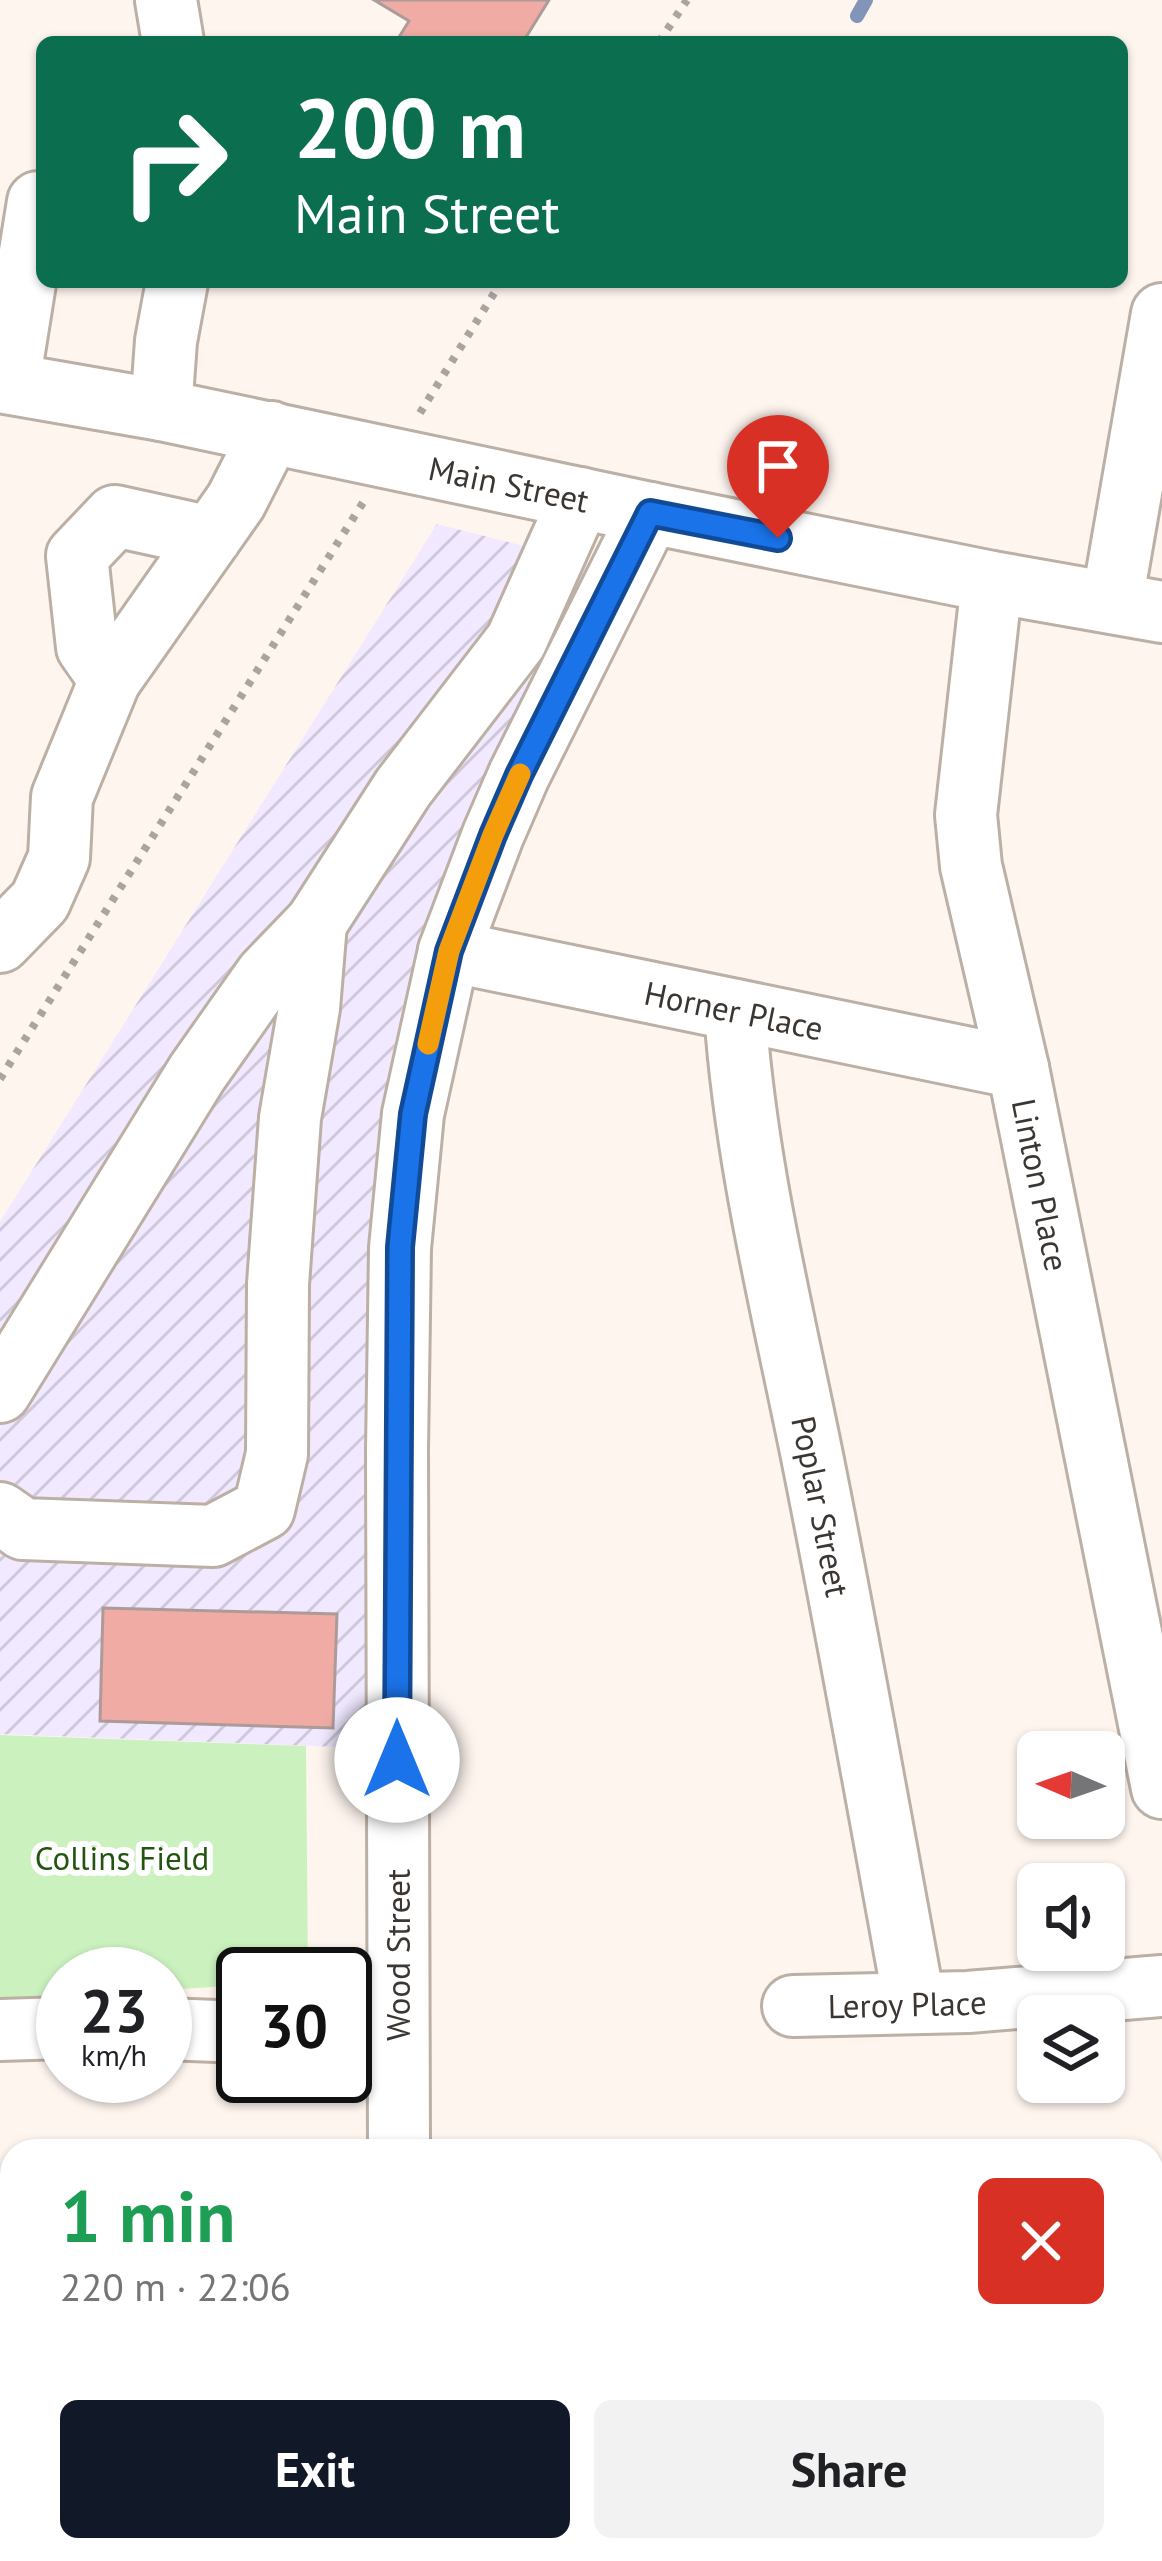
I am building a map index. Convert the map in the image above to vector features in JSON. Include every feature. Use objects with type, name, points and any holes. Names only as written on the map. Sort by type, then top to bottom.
[{"type":"street","points":[[166,0],[172,36]]},
{"type":"street","points":[[4,382],[36,213]]},
{"type":"street","points":[[161,410],[176,288]]},
{"type":"street","points":[[1137,607],[1162,314]]},
{"type":"street","name":"Main Street","points":[[4,382],[271,431],[650,513],[1137,607]]},
{"type":"street","points":[[20,921],[59,858],[62,797],[110,680],[236,501],[271,431]]},
{"type":"street","points":[[0,1392],[197,1073],[266,975],[316,923],[403,788],[516,641],[580,498]]},
{"type":"street","name":"Wood Street","points":[[372,2012],[397,1473],[400,1247],[413,1114],[449,951],[493,835],[650,513]]},
{"type":"street","points":[[110,680],[87,647],[76,556],[115,516],[211,537]]},
{"type":"street","name":"Linton Place","points":[[992,582],[966,815],[971,866],[1018,1068],[1162,1788]]},
{"type":"street","points":[[446,732],[519,775]]},
{"type":"street","points":[[0,1514],[23,1528],[213,1536],[264,1509],[277,1454],[278,1284],[290,1118],[309,1008],[316,923]]},
{"type":"street","name":"Horner Place","points":[[449,951],[1018,1068]]},
{"type":"street","name":"Poplar Street","points":[[735,1010],[754,1171],[840,1596],[914,2001]]},
{"type":"street","name":"Leroy Place","points":[[793,2006],[968,2002],[1162,1986]]},
{"type":"street","points":[[0,2030],[36,2029]]},
{"type":"street","name":"Wood Street","points":[[372,2038],[396,2139]]},
{"type":"path","points":[[663,36],[686,0]]},
{"type":"path","points":[[420,415],[497,288]]},
{"type":"path","points":[[0,1079],[366,498]]},
{"type":"shaded area","points":[[437,524],[591,563],[469,819],[432,912],[401,1013],[381,1111],[370,1217],[365,1748],[0,1734],[0,1222]]},
{"type":"green space","name":"Collins Field","points":[[0,1735],[306,1746],[308,1947],[216,1947],[216,1987],[192,1988],[192,1947],[36,1947],[36,1999],[0,2001]]},
{"type":"building","points":[[374,0],[549,0],[527,36],[400,36],[409,21]]},
{"type":"building","points":[[103,1608],[337,1614],[333,1728],[100,1721]]},
{"type":"waterway","points":[[857,16],[866,0]]},
{"type":"slow traffic","points":[[428,1044],[449,951],[520,774]]},
{"type":"route","points":[[397,1760],[404,1184],[413,1114],[449,951],[519,775],[650,513],[778,538]]}]
